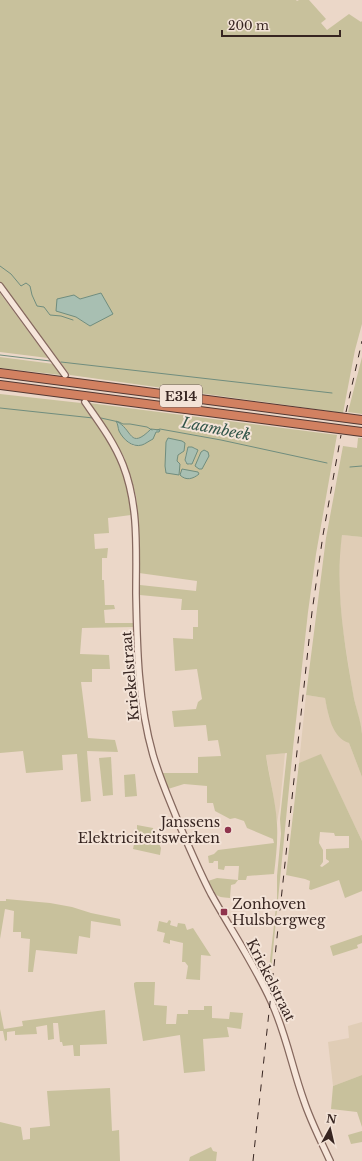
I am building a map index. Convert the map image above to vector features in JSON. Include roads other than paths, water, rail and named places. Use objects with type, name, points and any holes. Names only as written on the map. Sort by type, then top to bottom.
[{"type":"highway","name":"E314","points":[[0,373],[362,420]]},
{"type":"highway","name":"E314","points":[[0,385],[362,432]]},
{"type":"street","points":[[0,286],[65,375]]},
{"type":"street","name":"Kriekelstraat","points":[[85,402],[116,448],[124,467],[134,505],[136,529],[138,666],[143,707],[153,756],[167,795],[196,863],[277,1014],[286,1038],[304,1100],[315,1129],[330,1161]]},
{"type":"waterway","points":[[0,266],[11,274],[21,286],[26,283],[30,286],[37,306],[44,307],[50,315],[61,316],[73,320]]},
{"type":"waterway","points":[[0,355],[50,361]]},
{"type":"waterway","points":[[61,362],[332,393]]},
{"type":"waterway","name":"Laambeek","points":[[0,408],[93,418]]},
{"type":"waterway","name":"Laambeek","points":[[101,418],[123,424],[147,427],[152,430]]},
{"type":"waterway","name":"Laambeek","points":[[157,430],[160,429],[221,440],[327,463]]},
{"type":"waterway","name":"Laambeek","points":[[350,467],[362,466]]},
{"type":"railway","points":[[346,412],[362,341]]},
{"type":"railway","points":[[253,1161],[312,612],[323,535],[341,435]]},
{"type":"place","name":"Janssens Elektriciteitswerken","points":[[228,830]]},
{"type":"place","name":"Zonhoven Hulsbergweg","points":[[224,912]]}]
